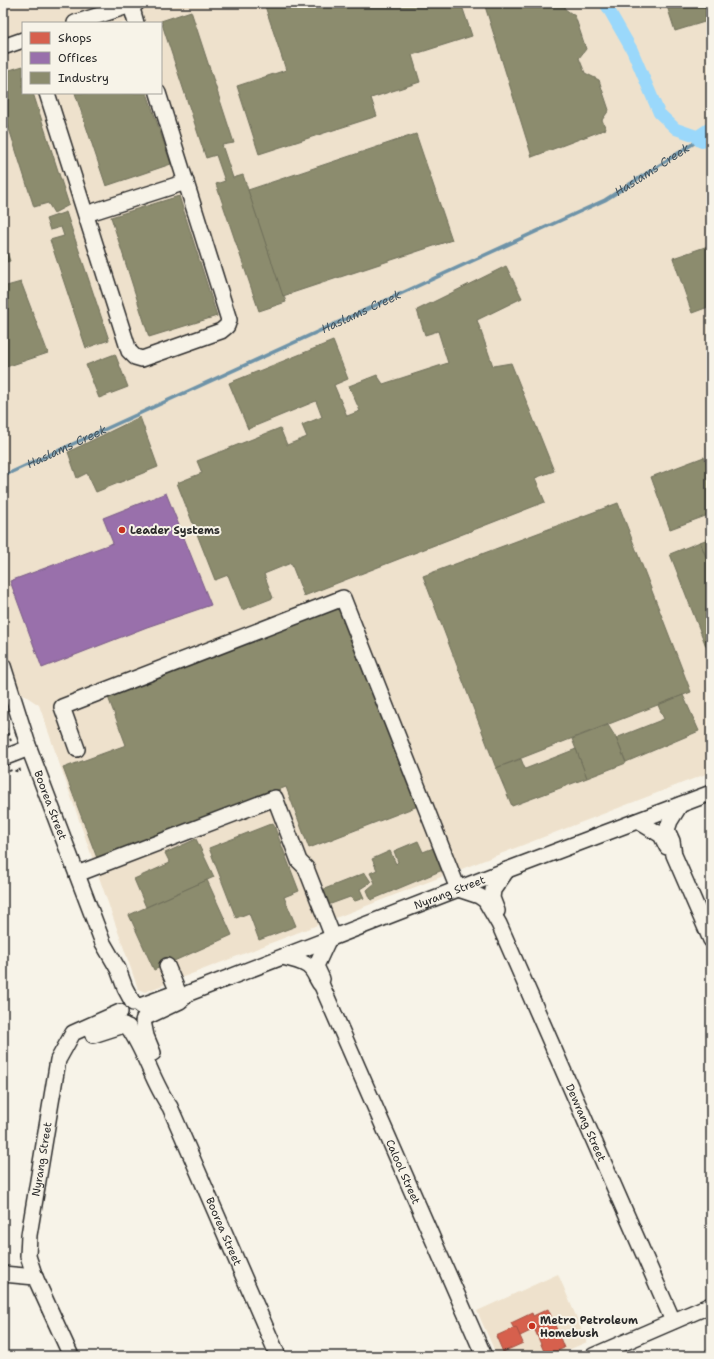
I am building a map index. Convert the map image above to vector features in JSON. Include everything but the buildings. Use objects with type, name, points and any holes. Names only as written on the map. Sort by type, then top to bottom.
[{"type":"street","points":[[78,22],[134,4],[136,22]]},
{"type":"street","points":[[3,47],[22,40]]},
{"type":"street","points":[[47,94],[129,352],[135,357],[142,359],[221,331],[227,326],[229,320],[158,94]]},
{"type":"street","points":[[86,214],[186,182]]},
{"type":"street","points":[[77,749],[62,707],[344,598],[458,889]]},
{"type":"street","name":"Boorea Street","points":[[3,666],[29,748],[103,943],[118,970],[132,1015],[146,1036],[168,1090],[170,1107],[278,1356]]},
{"type":"street","points":[[3,699],[9,685]]},
{"type":"street","points":[[3,758],[29,748]]},
{"type":"street","name":"Nyrang Street","points":[[71,1356],[35,1277],[28,1256],[29,1235],[58,1060],[73,1033],[132,1015],[184,993],[283,957],[711,793]]},
{"type":"street","points":[[77,874],[275,798],[299,861],[306,868],[331,938]]},
{"type":"street","points":[[674,856],[672,841],[667,830],[670,821],[680,805]]},
{"type":"street","points":[[638,821],[661,835],[666,846],[674,856],[711,940]]},
{"type":"street","name":"Dewrang Street","points":[[499,924],[496,906],[492,898],[493,890],[507,870]]},
{"type":"street","name":"Dewrang Street","points":[[458,889],[479,896],[485,900],[499,924],[673,1321]]},
{"type":"street","name":"Calool Street","points":[[322,986],[322,976],[316,966],[331,938]]},
{"type":"street","name":"Calool Street","points":[[283,957],[303,962],[312,970],[316,979],[322,986],[484,1356]]},
{"type":"street","points":[[167,966],[184,993]]},
{"type":"street","points":[[3,1274],[35,1277]]},
{"type":"street","points":[[592,1356],[711,1305]]},
{"type":"path","points":[[3,773],[12,770],[20,772]]},
{"type":"shaded area","points":[[3,3],[711,3],[711,772],[145,992],[138,989],[39,705],[9,685],[3,666]]},
{"type":"shaded area","name":"Metro Petroleum Homebush","points":[[558,1274],[587,1342],[554,1356],[497,1356],[477,1311]]},
{"type":"waterway","points":[[605,3],[632,50],[659,113],[676,129],[702,138]]},
{"type":"waterway","name":"Haslams Creek","points":[[702,138],[711,132]]},
{"type":"waterway","name":"Haslams Creek","points":[[3,476],[605,200],[702,138]]},
{"type":"place","name":"Leader Systems","points":[[122,530]]},
{"type":"place","name":"Metro Petroleum Homebush","points":[[532,1326]]}]
